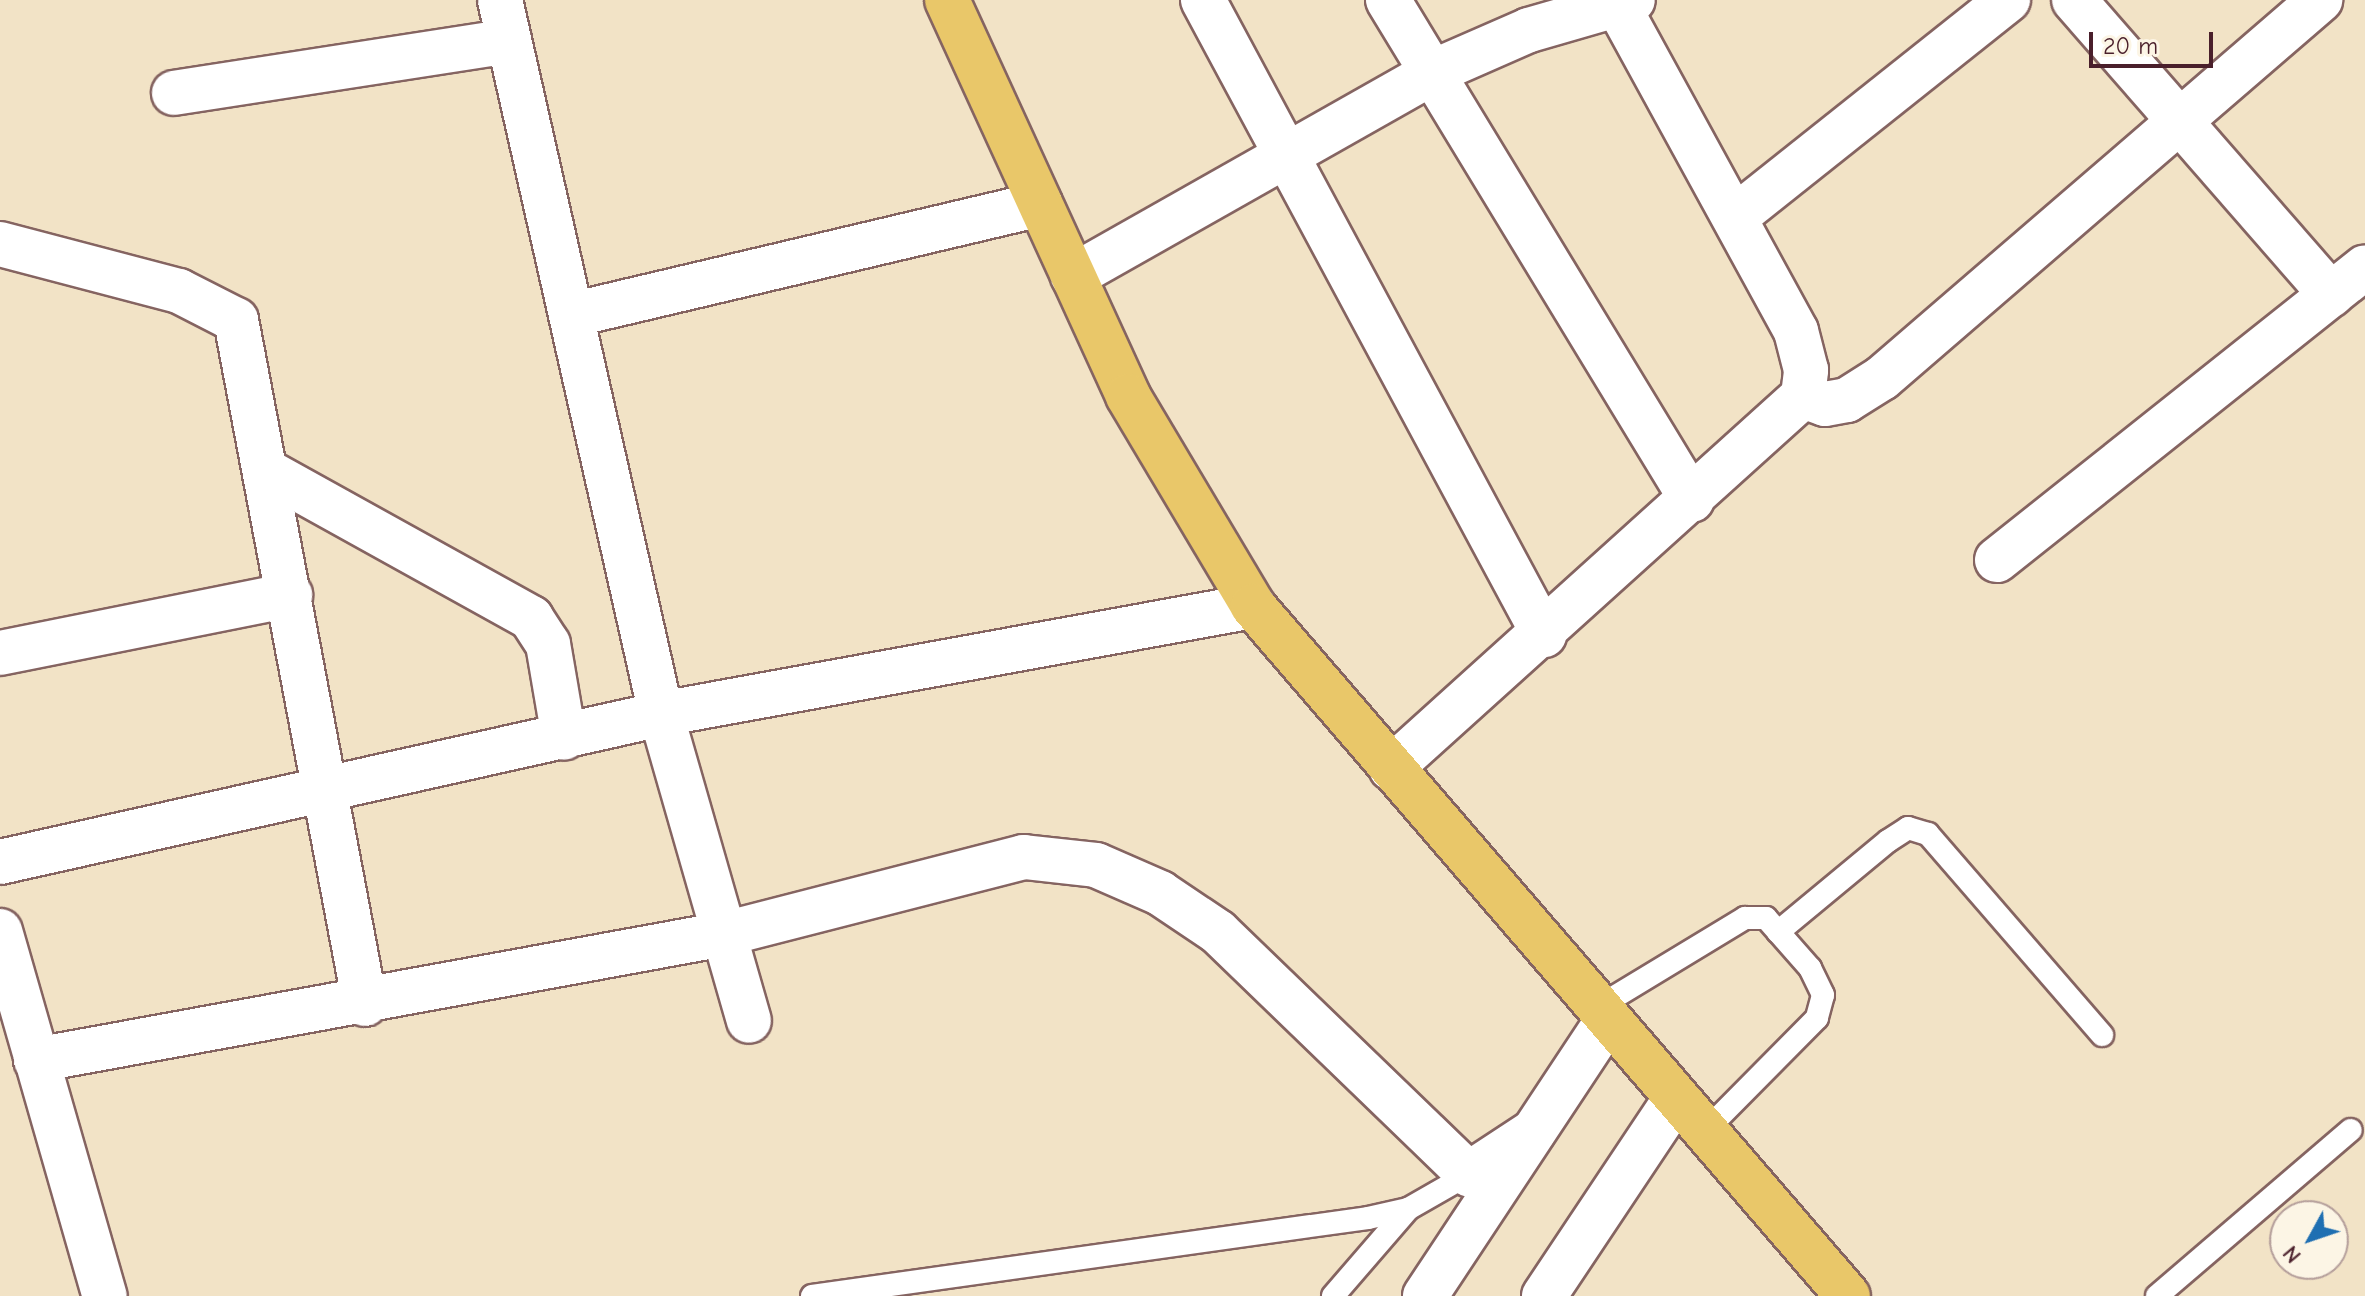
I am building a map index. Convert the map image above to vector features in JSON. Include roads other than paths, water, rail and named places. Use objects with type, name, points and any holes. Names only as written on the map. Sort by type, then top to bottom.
[{"type":"highway","points":[[947,0],[1073,276],[1189,507],[1253,606],[1848,1296]]},
{"type":"street","points":[[1203,0],[1544,635]]},
{"type":"street","points":[[1388,0],[1692,500]]},
{"type":"street","points":[[1735,217],[2008,0]]},
{"type":"street","points":[[2074,0],[2331,295]]},
{"type":"street","points":[[1803,396],[1825,404],[1847,400],[1882,378],[2320,0]]},
{"type":"street","points":[[1073,276],[1433,72],[1529,30],[1623,3],[1796,331],[1806,370],[1803,396],[1544,635],[1391,768]]},
{"type":"street","points":[[174,93],[504,21],[661,714],[749,1021]]},
{"type":"street","points":[[571,315],[1040,204]]},
{"type":"street","points":[[0,244],[179,291],[236,320],[268,472],[365,1004]]},
{"type":"street","points":[[1997,560],[2365,267]]},
{"type":"street","points":[[268,472],[531,618],[548,644],[564,738]]},
{"type":"street","points":[[0,653],[290,595]]},
{"type":"street","points":[[0,862],[327,794],[661,714],[1253,606]]},
{"type":"street","points":[[36,1060],[365,1004],[724,934],[1024,857],[1096,865],[1160,893],[1218,932],[1469,1174],[1533,1132]]},
{"type":"street","points":[[0,931],[105,1296]]},
{"type":"street","points":[[1425,1296],[1533,1132],[1603,1013]]},
{"type":"street","points":[[1544,1296],[1676,1098]]},
{"type":"lane","points":[[1778,932],[1888,841],[1908,828],[1928,834],[2102,1035]]},
{"type":"lane","points":[[1603,1013],[1745,918],[1766,918],[1810,968],[1823,995],[1817,1018],[1705,1131]]},
{"type":"lane","points":[[2157,1296],[2351,1130]]},
{"type":"lane","points":[[1333,1296],[1408,1209],[1469,1174]]},
{"type":"lane","points":[[812,1296],[1408,1209]]}]
